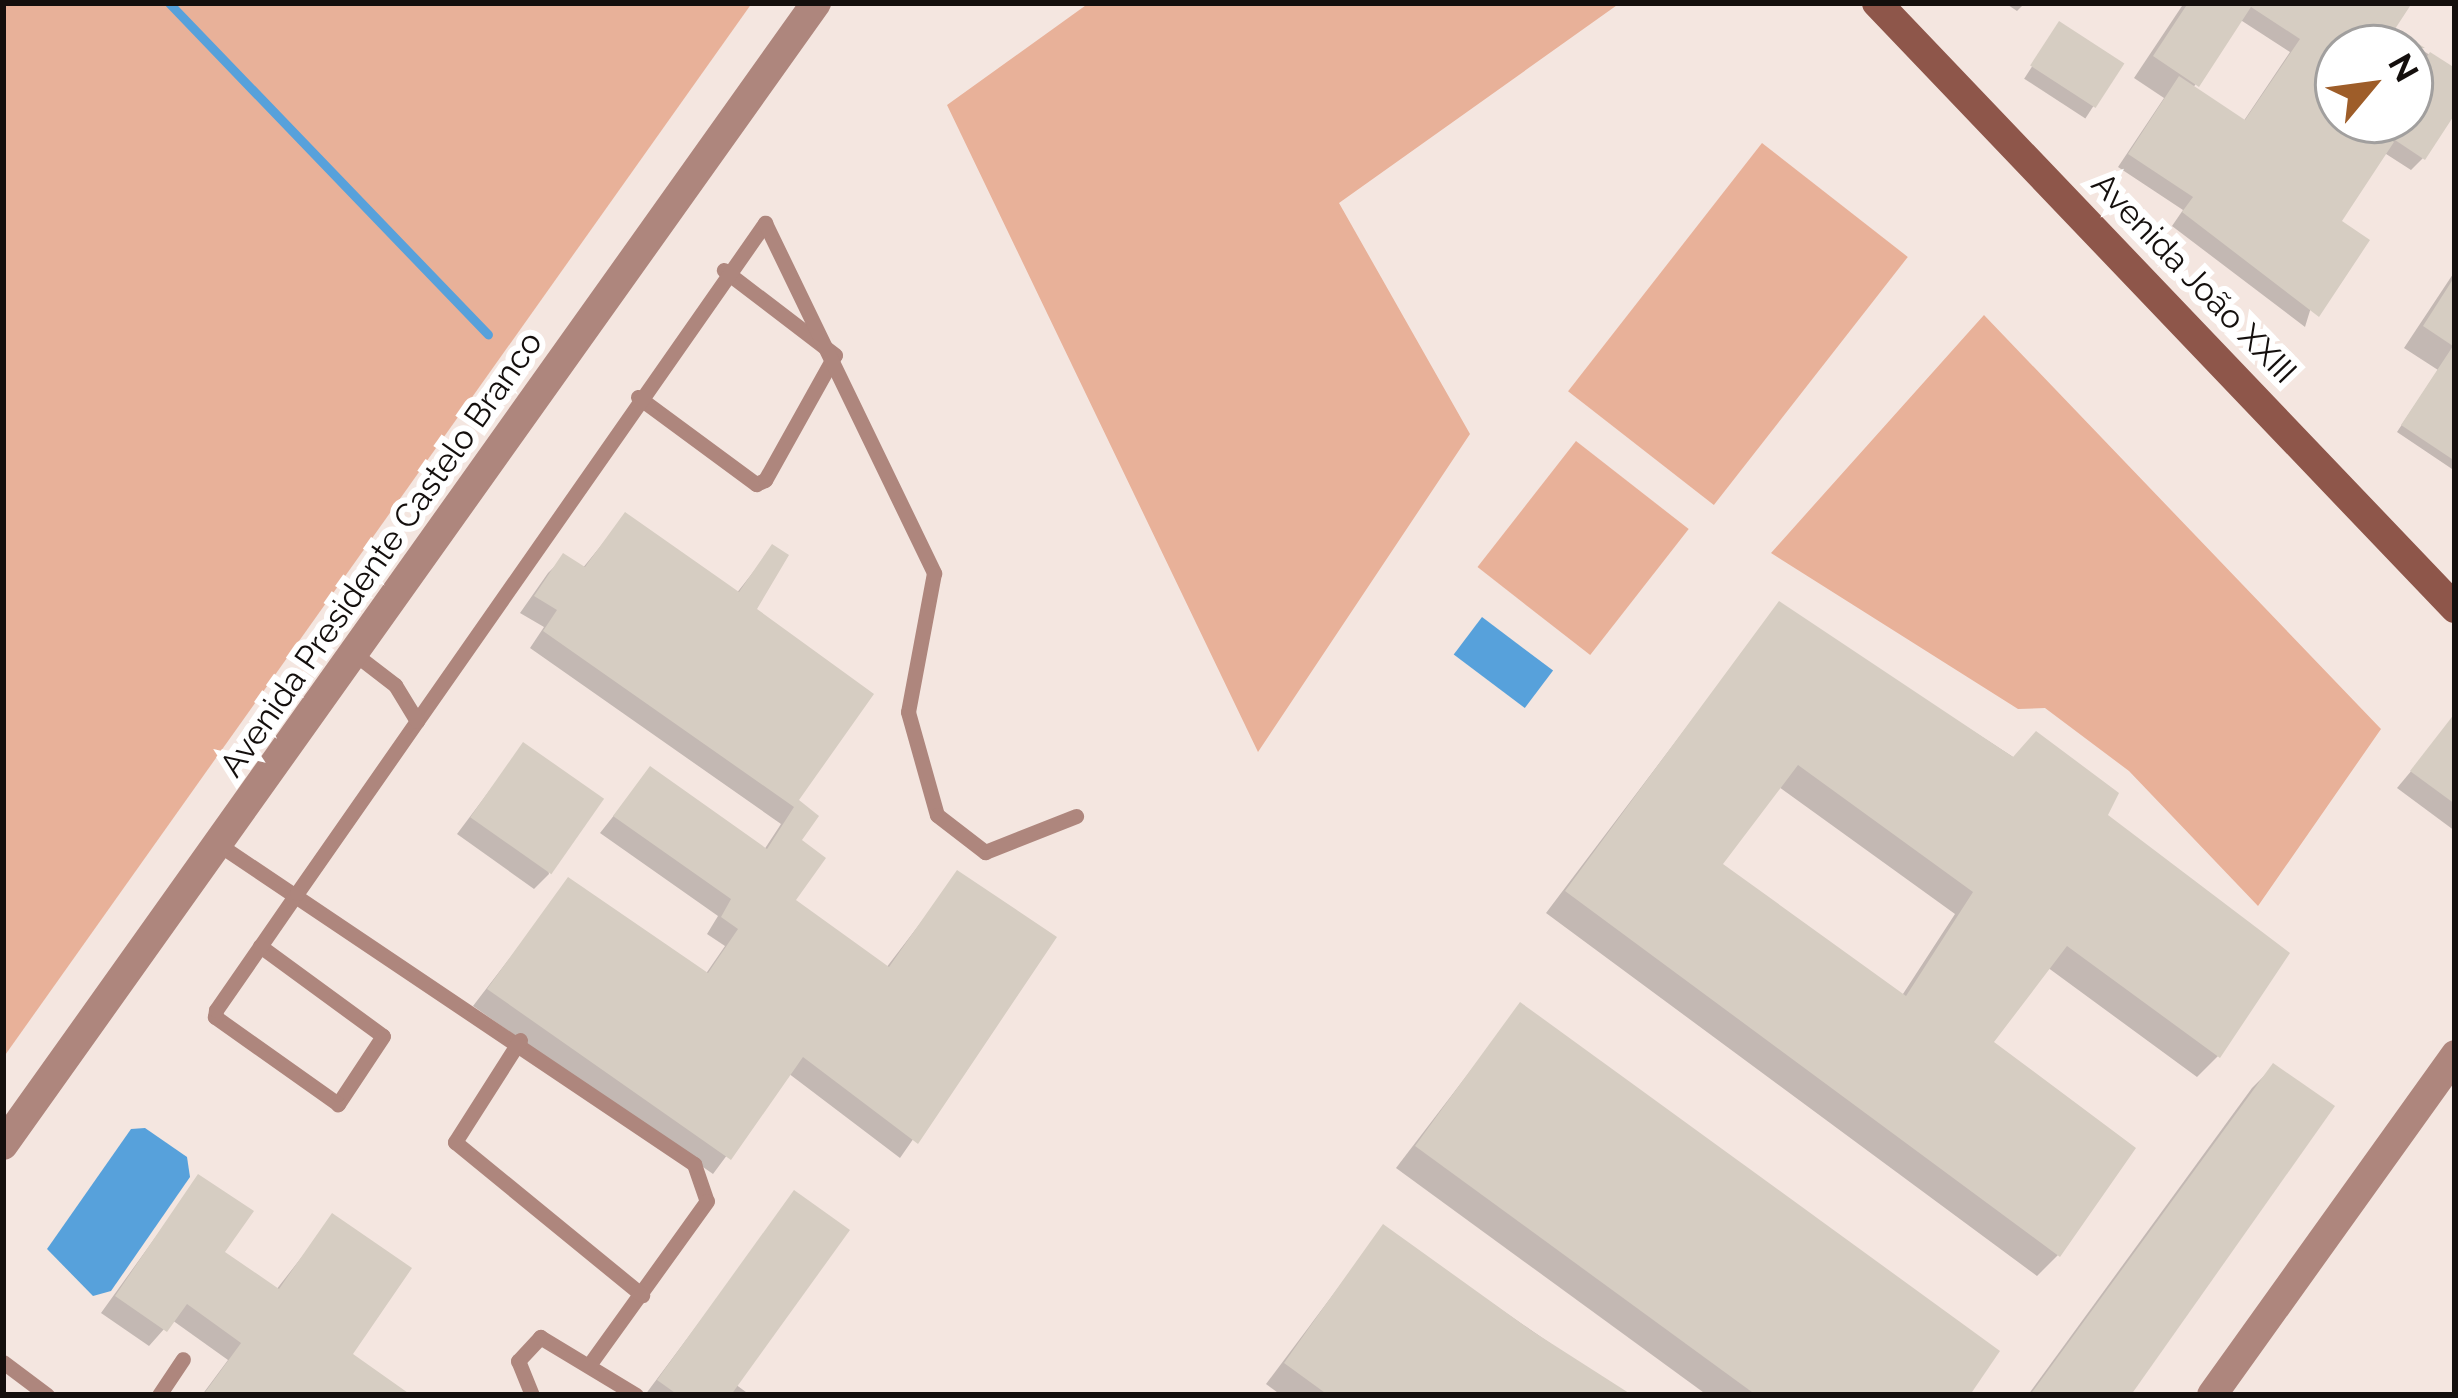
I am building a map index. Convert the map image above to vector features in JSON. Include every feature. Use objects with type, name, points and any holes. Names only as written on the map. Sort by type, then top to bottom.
[{"type":"main road","name":"Avenida João XXIII","points":[[1877,3],[2455,608]]},
{"type":"street","name":"Avenida Presidente Castelo Branco","points":[[3,1144],[356,655],[816,3]]},
{"type":"street","points":[[2212,1395],[2455,1055]]},
{"type":"lane","points":[[260,946],[383,1036],[338,1104],[217,1023],[260,946],[724,270],[765,223],[835,356],[934,573],[908,712],[937,815],[985,852],[1076,816]]},
{"type":"lane","points":[[724,270],[835,356]]},
{"type":"lane","points":[[638,398],[761,483],[835,356]]},
{"type":"lane","points":[[356,655],[395,685],[417,721]]},
{"type":"lane","points":[[218,844],[520,1040],[706,1180],[707,1201],[592,1361]]},
{"type":"lane","points":[[520,1040],[455,1142],[642,1295]]},
{"type":"lane","points":[[532,1395],[520,1379],[527,1345],[552,1338],[636,1395]]},
{"type":"lane","points":[[159,1395],[183,1359]]},
{"type":"lane","points":[[3,1362],[47,1395]]},
{"type":"shaded area","points":[[3,3],[752,3],[3,1058]]},
{"type":"shaded area","points":[[1089,3],[1620,3],[1339,203],[1470,434],[1258,752],[947,105]]},
{"type":"shaded area","points":[[1762,143],[1908,257],[1714,505],[1568,391]]},
{"type":"shaded area","points":[[1984,315],[2381,729],[2258,906],[2129,771],[2045,708],[2018,709],[1771,553]]},
{"type":"shaded area","points":[[1576,441],[1689,529],[1590,655],[1477,567]]},
{"type":"water","points":[[1482,617],[1553,671],[1525,708],[1454,655]]},
{"type":"water","points":[[145,1128],[187,1157],[190,1177],[111,1291],[93,1296],[47,1249],[131,1129]]},
{"type":"building","points":[[2188,3],[2412,3],[2398,24],[2314,24],[2314,144],[2393,144],[2342,221],[2370,240],[2319,317],[2182,212],[2193,197],[2128,154],[2179,76],[2245,120],[2300,39],[2251,7],[2199,87],[2153,56]]},
{"type":"building","points":[[2059,21],[2124,63],[2096,108],[2030,65]]},
{"type":"building","points":[[2434,55],[2455,68],[2455,114],[2425,160],[2401,144],[2434,144]]},
{"type":"building","points":[[2455,276],[2455,461],[2401,425],[2453,346],[2423,326]]},
{"type":"building","points":[[625,512],[739,592],[772,544],[789,555],[757,609],[874,694],[799,800],[819,816],[802,840],[826,858],[796,900],[889,967],[957,870],[1057,937],[918,1144],[803,1057],[731,1160],[487,989],[568,877],[708,973],[738,929],[721,917],[731,899],[613,816],[650,766],[767,849],[794,807],[543,631],[557,610],[534,596],[563,553],[585,567]]},
{"type":"building","points":[[1779,601],[2013,757],[2036,731],[2119,793],[2108,815],[2290,953],[2220,1058],[2067,946],[1994,1042],[2136,1148],[2060,1257],[1565,891]],"holes":[[[1798,765],[1973,892],[1906,996],[1723,864]]]},
{"type":"building","points":[[2455,713],[2455,804],[2410,771]]},
{"type":"building","points":[[523,742],[604,799],[551,874],[470,817]]},
{"type":"building","points":[[1520,1002],[2000,1351],[1970,1395],[1756,1395],[1415,1146]]},
{"type":"building","points":[[2273,1063],[2335,1106],[2131,1395],[2030,1395]]},
{"type":"building","points":[[198,1174],[254,1211],[225,1252],[279,1289],[332,1213],[412,1268],[353,1354],[411,1395],[203,1395],[241,1343],[187,1304],[167,1332],[115,1296]]},
{"type":"building","points":[[794,1190],[850,1230],[731,1395],[678,1395],[657,1380]]},
{"type":"building","points":[[1383,1224],[1532,1331],[1632,1395],[1328,1395],[1284,1363]]},
{"type":"waterway","points":[[169,3],[488,335]]}]
